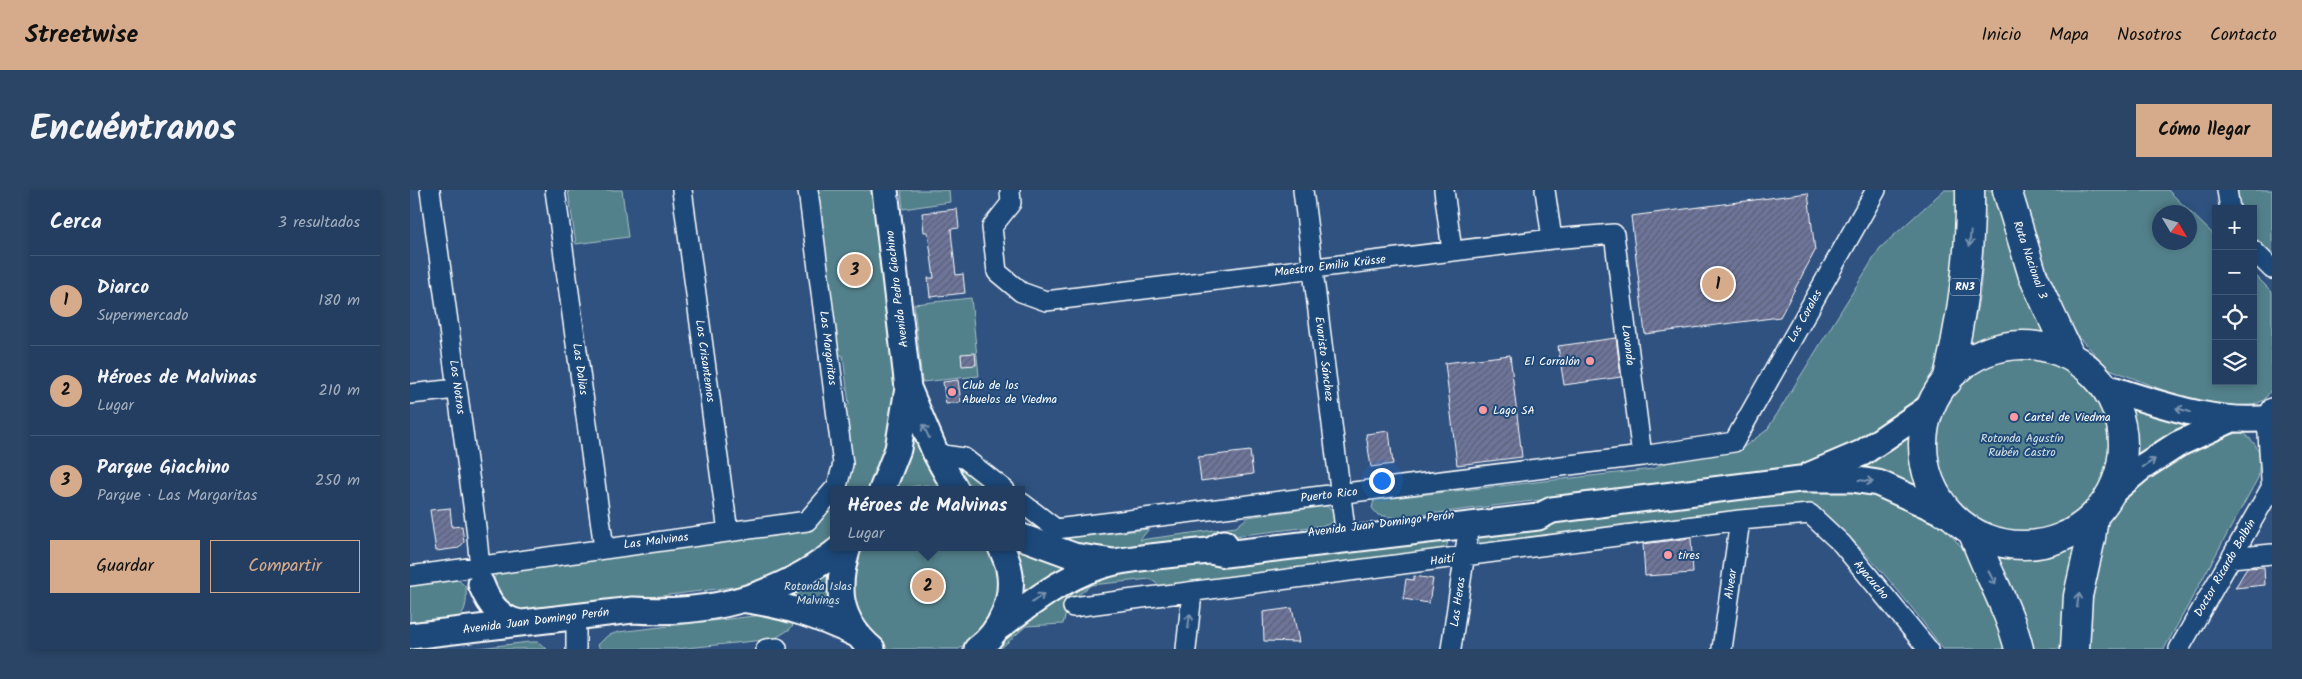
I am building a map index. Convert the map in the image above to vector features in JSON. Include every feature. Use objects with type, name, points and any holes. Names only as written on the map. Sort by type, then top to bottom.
[{"type":"highway","name":"Ruta Nacional 3","points":[[1947,382],[1965,292],[1970,231],[1970,190]]},
{"type":"highway","name":"Ruta Nacional 3","points":[[2007,190],[2033,276],[2070,356]]},
{"type":"highway","name":"Ruta Nacional 3","points":[[2023,344],[2056,348],[2070,356],[2098,377],[2108,388],[2116,402],[2125,440],[2118,483],[2094,516],[2070,533],[2036,545],[2004,544],[1973,533],[1949,515],[1931,489],[1921,454],[1924,425],[1931,406],[1947,382],[1961,367],[1988,351],[2023,344]]},
{"type":"highway","name":"Ruta Nacional 3","points":[[2075,649],[2078,596],[2092,538],[2094,516]]},
{"type":"highway","points":[[1973,533],[1982,558],[2006,606],[2019,649]]},
{"type":"main road","name":"Avenida Pedro Giachino","points":[[884,486],[898,449],[908,388],[885,190]]},
{"type":"main road","name":"Avenida Pedro Giachino","points":[[908,388],[936,454],[954,486]]},
{"type":"main road","points":[[2108,388],[2192,412],[2230,420]]},
{"type":"main road","name":"Avenida Juan Domingo Perón","points":[[1800,479],[1862,453],[1931,406]]},
{"type":"main road","points":[[2110,494],[2141,468],[2178,444],[2230,420],[2270,415]]},
{"type":"main road","name":"Avenida Juan Domingo Perón","points":[[1210,550],[1225,554],[1538,517],[1552,510],[1800,479],[1852,480],[1878,483],[1949,515]]},
{"type":"main road","name":"Avenida Juan Domingo Perón","points":[[999,627],[1044,593],[1068,580],[1114,562],[1210,550],[1224,543],[1537,505],[1552,510]]},
{"type":"main road","name":"Avenida Juan Domingo Perón","points":[[1025,539],[1074,556],[1114,562]]},
{"type":"main road","name":"Avenida Juan Domingo Perón","points":[[410,636],[633,610],[661,612],[747,600],[809,572],[837,551]]},
{"type":"main road","points":[[847,551],[841,569],[841,594],[848,620],[864,642]]},
{"type":"main road","points":[[978,649],[999,627],[1010,596],[1009,569],[1002,551]]},
{"type":"main road","points":[[481,575],[489,604],[500,614],[521,623]]},
{"type":"main road","points":[[460,630],[470,618],[473,598],[481,575]]},
{"type":"main road","name":"Avenida Juan Domingo Perón","points":[[747,600],[810,613],[864,642]]},
{"type":"main road","name":"Avenida Juan Domingo Perón","points":[[419,649],[576,640],[634,623],[661,612]]},
{"type":"street","name":"Los Notros","points":[[430,190],[458,389],[481,575]]},
{"type":"street","name":"Las Dalias","points":[[555,190],[604,548]]},
{"type":"street","name":"Los Crisantemos","points":[[682,190],[728,532]]},
{"type":"street","name":"Las Margaritas","points":[[808,190],[842,464],[837,486]]},
{"type":"street","name":"Maestro Emilio Krüsse","points":[[1010,190],[1011,203],[992,227],[997,272],[1021,292],[1046,300],[1552,239],[1614,234]]},
{"type":"street","name":"Evaristo Sánchez","points":[[1303,190],[1345,529]]},
{"type":"street","points":[[1444,190],[1452,251]]},
{"type":"street","points":[[1545,190],[1552,239]]},
{"type":"street","name":"Los Corales","points":[[1734,442],[1876,190]]},
{"type":"street","points":[[2227,190],[2229,205]]},
{"type":"street","name":"Lavanda","points":[[1614,234],[1642,456]]},
{"type":"street","points":[[2257,254],[2272,269]]},
{"type":"street","points":[[410,394],[458,389]]},
{"type":"street","points":[[2270,415],[2272,490]]},
{"type":"street","name":"Puerto Rico","points":[[1025,505],[1056,529],[1642,456],[1734,442]]},
{"type":"street","points":[[936,454],[964,458],[1000,486]]},
{"type":"street","name":"Doctor Ricardo Balbín","points":[[2179,649],[2272,490]]},
{"type":"street","name":"Las Margaritas","points":[[824,502],[830,495]]},
{"type":"street","name":"Las Malvinas","points":[[410,576],[481,575],[604,548],[806,521],[824,502]]},
{"type":"street","name":"Haití","points":[[1073,607],[1192,593],[1740,520],[1810,514]]},
{"type":"street","name":"Ayacucho","points":[[1810,514],[1842,544],[1928,649]]},
{"type":"street","name":"Alvear","points":[[1722,649],[1740,520]]},
{"type":"street","name":"Las Heras","points":[[1451,649],[1469,525]]},
{"type":"street","points":[[2231,558],[2272,554]]},
{"type":"street","points":[[1186,649],[1192,593]]},
{"type":"green space","points":[[568,190],[622,190],[628,237],[576,244]]},
{"type":"green space","points":[[814,190],[880,190],[898,392],[894,419],[874,486],[840,486],[841,412],[849,404],[843,356],[833,351]]},
{"type":"green space","points":[[901,190],[949,190],[950,202],[903,209]]},
{"type":"green space","points":[[1944,190],[1959,190],[1955,310],[1934,370],[1915,401],[1866,439],[1824,460],[1796,468],[1397,518],[1378,515],[1372,508],[1374,500],[1653,469],[1665,463],[1745,446],[1767,430],[1880,248]]},
{"type":"green space","points":[[1983,190],[1996,190],[2047,335],[2006,332],[1988,337],[1969,347],[1967,346],[1973,327],[1980,289],[1983,249]]},
{"type":"green space","points":[[2019,190],[2168,190],[2183,205],[2152,205],[2152,250],[2197,250],[2197,218],[2212,233],[2212,385],[2257,385],[2257,277],[2272,292],[2272,389],[2264,400],[2250,407],[2234,409],[2185,399],[2110,369],[2080,339],[2040,273]]},
{"type":"green space","points":[[2237,190],[2272,190],[2272,259],[2257,244],[2257,205],[2239,205]]},
{"type":"green space","points":[[971,298],[979,376],[922,382],[914,304]]},
{"type":"green space","name":"Rotonda Agustín Rubén Castro","points":[[2022,357],[2056,364],[2071,372],[2085,383],[2096,397],[2104,412],[2111,446],[2104,480],[2096,495],[2085,509],[2071,520],[2056,528],[2022,535],[1988,528],[1973,520],[1959,509],[1948,495],[1940,480],[1933,446],[1940,412],[1948,397],[1959,383],[1973,372],[1988,364]]},
{"type":"green space","points":[[2130,405],[2198,422],[2135,462],[2134,418]]},
{"type":"green space","points":[[911,425],[942,485],[890,486]]},
{"type":"green space","points":[[2243,432],[2253,442],[2258,452],[2258,478],[2164,649],[2084,649],[2096,558],[2105,532],[2117,508],[2134,487],[2158,468],[2216,440]]},
{"type":"green space","points":[[1909,436],[1912,439],[1914,465],[1922,490],[1848,470]]},
{"type":"green space","points":[[958,466],[984,486],[966,486]]},
{"type":"green space","points":[[1822,487],[1875,492],[1922,513],[1944,528],[1969,555],[2008,649],[1943,649],[1884,574],[1816,506],[1489,545],[1480,544],[1477,537],[1482,530]]},
{"type":"green space","points":[[830,502],[830,544],[771,579],[741,586],[525,613],[504,602],[497,593],[492,581],[499,571],[803,529]]},
{"type":"green space","points":[[1326,506],[1337,515],[1334,521],[1327,525],[1133,548],[1121,555],[1076,549],[1025,533],[1025,531],[1037,528],[1052,540],[1149,529],[1140,540],[1236,527],[1248,517]]},
{"type":"green space","points":[[1443,535],[1448,541],[1446,549],[1439,553],[1163,588],[1150,579],[1091,585],[1069,602],[1063,624],[1026,626],[1000,649],[990,649],[1049,598],[1115,570]]},
{"type":"green space","points":[[2077,544],[2066,649],[2031,649],[1993,558],[2035,558],[2053,555]]},
{"type":"green space","points":[[1025,548],[1087,563],[1024,597],[1014,551],[1025,551]]},
{"type":"green space","name":"Rotonda Islas Malvinas","points":[[857,551],[990,551],[997,570],[998,595],[990,618],[976,637],[959,649],[886,649],[868,635],[855,615],[850,569]]},
{"type":"green space","name":"Rotonda Islas Malvinas","points":[[831,567],[840,616],[779,594]]},
{"type":"green space","points":[[456,578],[466,587],[466,602],[462,614],[457,619],[442,625],[410,628],[410,584]]},
{"type":"green space","points":[[771,614],[798,618],[790,629],[774,639],[677,649],[600,649],[598,645],[607,636],[618,632]]},
{"type":"green space","points":[[538,642],[547,649],[471,649]]},
{"type":"building","points":[[1808,193],[1815,251],[1780,317],[1645,334],[1631,216]]},
{"type":"building","points":[[957,209],[959,228],[951,229],[952,241],[956,275],[963,274],[965,293],[930,297],[928,278],[934,278],[928,232],[924,232],[922,213]]},
{"type":"building","name":"El Corralón","points":[[1616,338],[1621,377],[1564,385],[1558,346]]},
{"type":"building","points":[[975,353],[976,365],[962,366],[961,354]]},
{"type":"building","name":"Lago SA","points":[[1510,355],[1522,457],[1457,465],[1445,363]]},
{"type":"building","name":"Club de los Abuelos de Viedma","points":[[958,380],[961,402],[946,404],[943,382]]},
{"type":"building","points":[[1389,431],[1393,464],[1371,467],[1366,434]]},
{"type":"building","points":[[1250,451],[1253,474],[1201,481],[1198,457]]},
{"type":"building","points":[[450,508],[452,527],[462,526],[464,542],[459,548],[436,551],[430,510]]},
{"type":"building","name":"tires","points":[[1691,538],[1693,573],[1645,576],[1643,544]]},
{"type":"building","points":[[2264,567],[2265,585],[2235,588],[2247,568]]},
{"type":"building","points":[[1414,576],[1433,579],[1429,603],[1403,599],[1406,579],[1414,580]]},
{"type":"building","points":[[1292,608],[1299,642],[1264,641],[1263,612]]},
{"type":"place","name":"Parque Giachino","points":[[855,270]]},
{"type":"place","name":"Diarco","points":[[1718,284]]},
{"type":"place","name":"El Corralón","points":[[1590,361]]},
{"type":"place","name":"Club de los Abuelos de Viedma","points":[[952,392]]},
{"type":"place","name":"Lago SA","points":[[1483,410]]},
{"type":"place","name":"Cartel de Viedma","points":[[2014,417]]},
{"type":"place","name":"tires","points":[[1668,555]]},
{"type":"place","name":"Héroes de Malvinas","points":[[928,586]]}]
